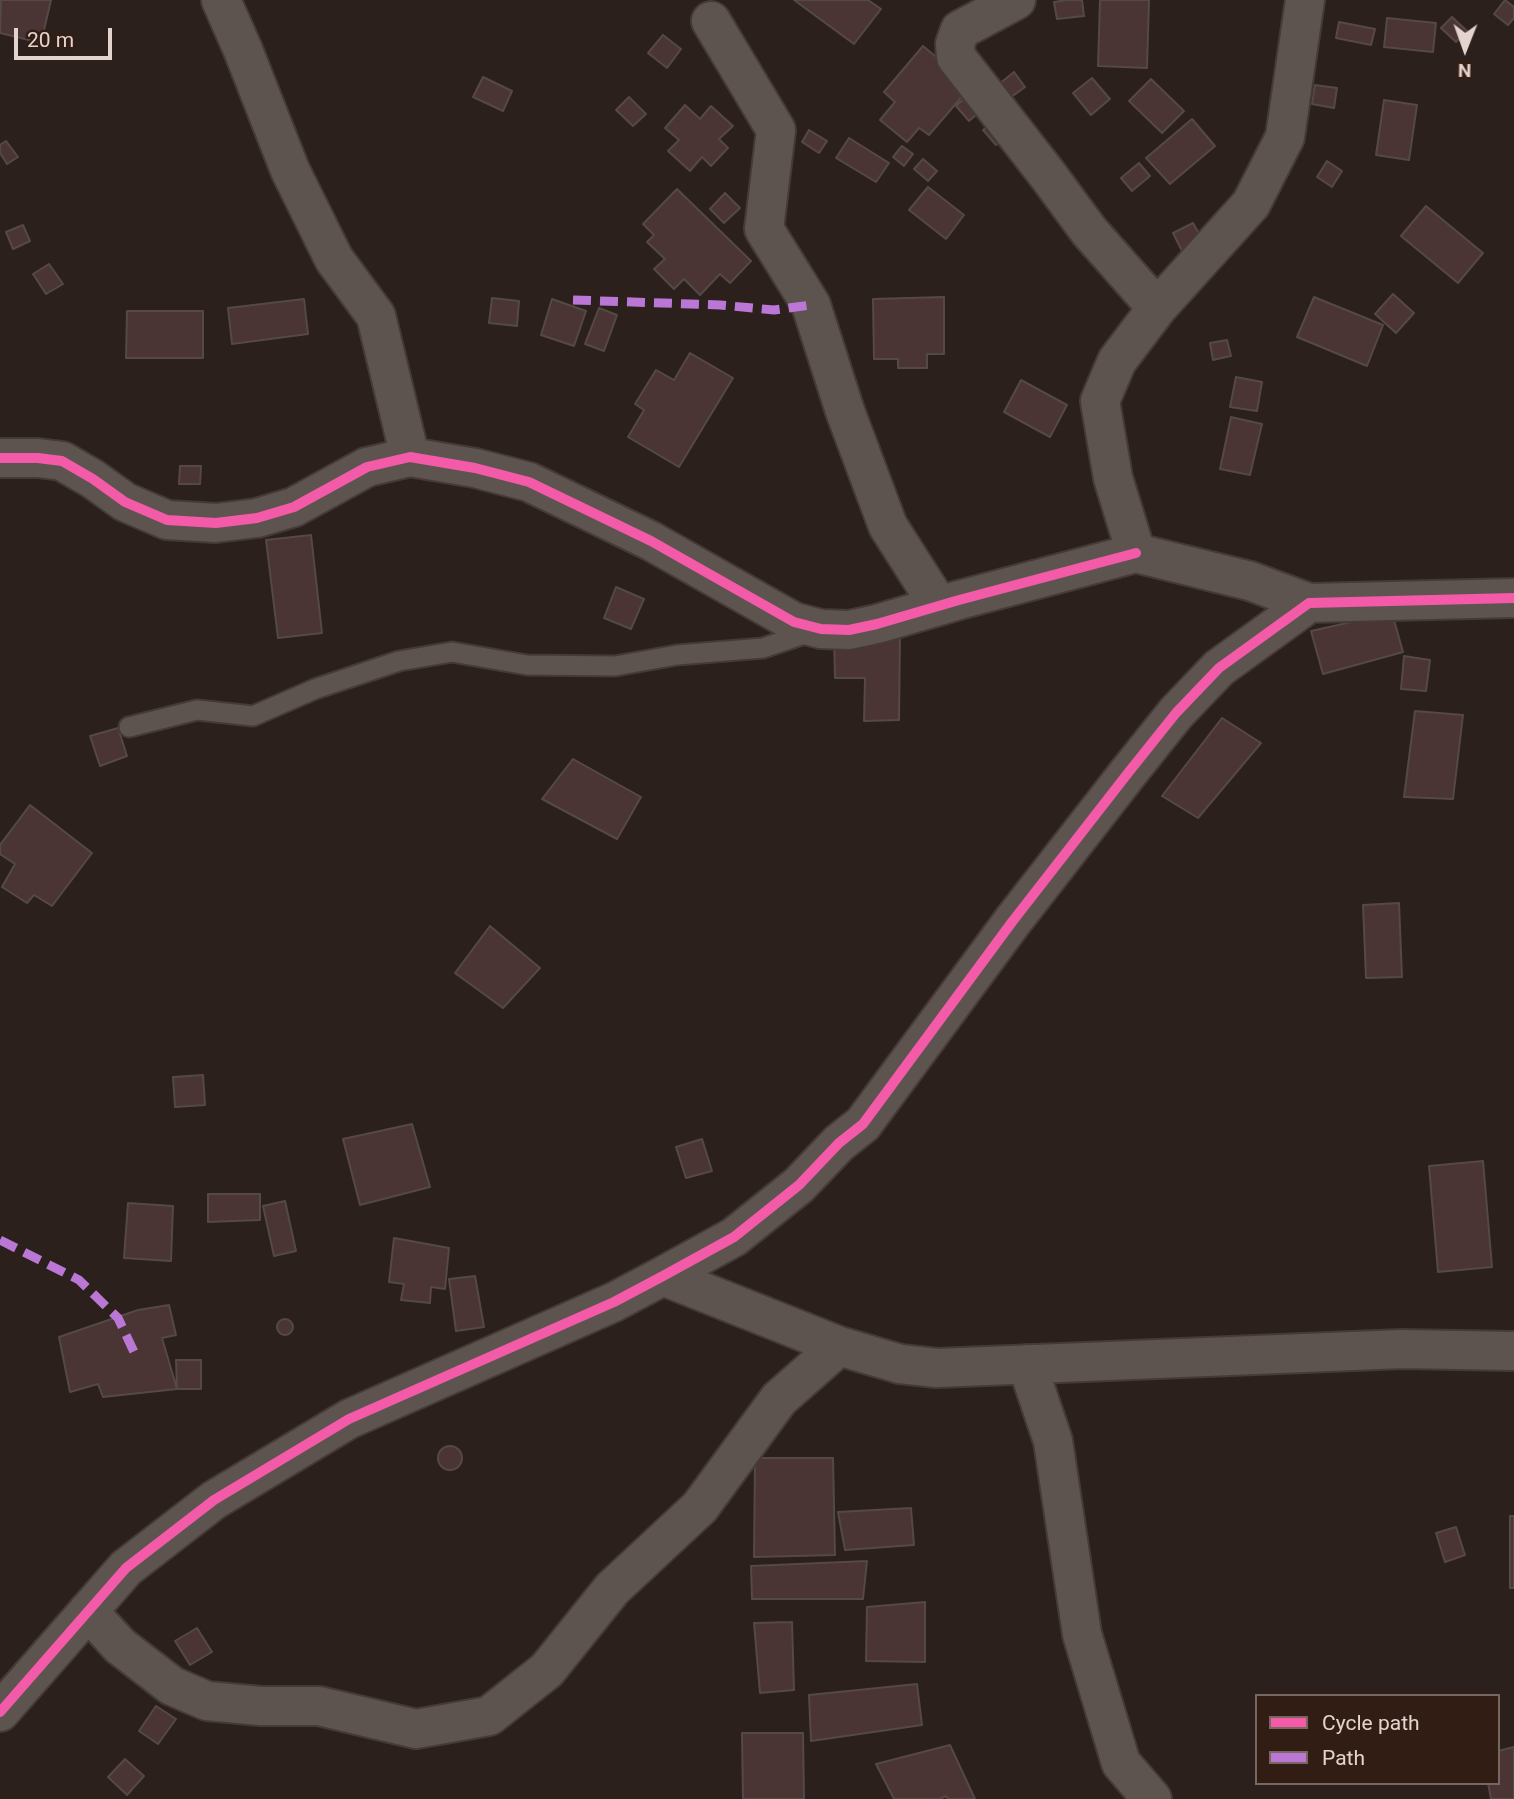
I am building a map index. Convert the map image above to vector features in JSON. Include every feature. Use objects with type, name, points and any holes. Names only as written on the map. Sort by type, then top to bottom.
[{"type":"street","points":[[221,0],[290,170],[334,258],[376,316],[410,457]]},
{"type":"street","points":[[1016,0],[960,30],[954,44],[956,57],[1089,231],[1157,308]]},
{"type":"street","points":[[1136,553],[1113,478],[1100,401],[1117,361],[1157,308],[1251,204],[1285,137],[1305,0]]},
{"type":"street","points":[[711,21],[776,130],[764,229],[811,304],[845,411],[888,526],[939,606]]},
{"type":"street","points":[[0,458],[62,461],[125,502],[167,520],[216,523],[257,518],[294,508],[367,467],[410,457],[475,468],[529,482],[651,541],[794,622],[821,629],[849,630],[877,624],[1136,553],[1250,581],[1309,603],[1514,598]]},
{"type":"street","points":[[0,1712],[126,1568],[214,1500],[349,1419],[614,1302],[663,1276],[734,1237],[799,1185],[839,1143],[863,1124],[1012,922],[1176,713],[1219,668],[1309,603]]},
{"type":"street","points":[[663,1276],[839,1346],[900,1364],[937,1368],[1402,1349],[1514,1351]]},
{"type":"street","points":[[88,1611],[120,1646],[172,1686],[207,1702],[319,1706],[416,1729],[489,1716],[547,1670],[612,1589],[700,1507],[779,1399],[839,1346]]},
{"type":"street","points":[[1027,1364],[1053,1441],[1082,1634],[1121,1763],[1152,1799]]},
{"type":"lane","points":[[128,727],[197,710],[253,716],[315,689],[399,660],[452,652],[527,665],[615,666],[677,655],[762,648],[821,629]]},
{"type":"building","points":[[1,0],[51,0],[41,43],[0,33]]},
{"type":"building","points":[[794,0],[868,0],[881,9],[854,44]]},
{"type":"building","points":[[1082,0],[1084,16],[1057,19],[1054,2]]},
{"type":"building","points":[[1100,0],[1149,0],[1147,68],[1098,66]]},
{"type":"building","points":[[1505,0],[1514,7],[1514,18],[1508,25],[1494,14]]},
{"type":"building","points":[[1452,17],[1467,31],[1456,42],[1441,28]]},
{"type":"building","points":[[1387,18],[1436,23],[1433,52],[1384,47]]},
{"type":"building","points":[[1339,22],[1375,29],[1371,45],[1336,38]]},
{"type":"building","points":[[663,35],[681,49],[667,68],[648,53]]},
{"type":"building","points":[[923,46],[971,86],[929,135],[919,128],[907,142],[880,120],[895,102],[884,92]]},
{"type":"building","points":[[1014,72],[1025,87],[1010,98],[999,84]]},
{"type":"building","points":[[483,77],[512,91],[503,111],[473,97]]},
{"type":"building","points":[[1092,78],[1110,99],[1091,115],[1073,93]]},
{"type":"building","points":[[1151,79],[1184,111],[1162,133],[1129,101]]},
{"type":"building","points":[[1315,85],[1337,88],[1334,108],[1312,104]]},
{"type":"building","points":[[969,94],[983,109],[969,121],[956,106]]},
{"type":"building","points":[[629,97],[646,114],[633,126],[616,110]]},
{"type":"building","points":[[1384,100],[1417,105],[1409,160],[1376,155]]},
{"type":"building","points":[[685,105],[700,119],[711,106],[733,126],[719,139],[728,148],[711,166],[702,157],[690,171],[668,151],[679,140],[665,128]]},
{"type":"building","points":[[1192,119],[1215,146],[1170,184],[1146,158]]},
{"type":"building","points":[[994,122],[1007,137],[996,145],[983,130]]},
{"type":"building","points":[[809,130],[827,141],[819,153],[802,142]]},
{"type":"building","points":[[849,138],[889,163],[876,182],[836,158]]},
{"type":"building","points":[[6,141],[18,157],[7,164],[0,153],[0,145]]},
{"type":"building","points":[[902,146],[913,154],[904,166],[893,157]]},
{"type":"building","points":[[923,159],[937,171],[928,181],[914,169]]},
{"type":"building","points":[[1327,161],[1342,171],[1332,187],[1317,177]]},
{"type":"building","points":[[1139,163],[1150,176],[1132,191],[1121,178]]},
{"type":"building","points":[[928,187],[964,215],[946,239],[909,210]]},
{"type":"building","points":[[677,189],[751,261],[730,283],[720,274],[700,295],[684,279],[674,289],[654,269],[665,259],[647,242],[654,235],[643,224]]},
{"type":"building","points":[[725,193],[740,208],[724,223],[710,209]]},
{"type":"building","points":[[1426,206],[1483,253],[1458,283],[1401,236]]},
{"type":"building","points":[[1193,223],[1206,246],[1185,257],[1173,233]]},
{"type":"building","points":[[23,225],[30,241],[13,249],[6,232]]},
{"type":"building","points":[[49,264],[63,284],[46,294],[33,274]]},
{"type":"building","points":[[1393,294],[1414,313],[1396,333],[1375,314]]},
{"type":"building","points":[[944,297],[944,354],[927,354],[927,368],[898,368],[898,359],[874,359],[873,299]]},
{"type":"building","points":[[1314,297],[1383,325],[1367,366],[1297,337]]},
{"type":"building","points":[[492,298],[519,301],[517,326],[489,323]]},
{"type":"building","points":[[304,299],[308,334],[232,344],[228,308]]},
{"type":"building","points":[[552,299],[586,311],[574,346],[541,335]]},
{"type":"building","points":[[599,308],[617,315],[604,351],[585,344]]},
{"type":"building","points":[[127,311],[203,311],[203,358],[126,358]]},
{"type":"building","points":[[1227,340],[1231,356],[1213,360],[1210,343]]},
{"type":"building","points":[[690,353],[733,378],[679,467],[628,437],[644,410],[635,404],[656,370],[674,380]]},
{"type":"building","points":[[1236,377],[1262,382],[1257,411],[1230,407]]},
{"type":"building","points":[[1021,380],[1067,405],[1050,437],[1004,412]]},
{"type":"building","points":[[1231,417],[1262,424],[1250,475],[1220,469]]},
{"type":"building","points":[[180,466],[201,466],[200,484],[179,484]]},
{"type":"building","points":[[311,535],[322,633],[278,638],[266,540]]},
{"type":"building","points":[[616,587],[644,599],[631,629],[604,618]]},
{"type":"building","points":[[1392,613],[1403,652],[1323,674],[1311,631]]},
{"type":"building","points":[[900,632],[899,720],[864,721],[865,678],[835,678],[834,635]]},
{"type":"building","points":[[1404,656],[1430,660],[1426,691],[1401,689]]},
{"type":"building","points":[[1415,711],[1463,715],[1453,799],[1404,797]]},
{"type":"building","points":[[1222,718],[1261,743],[1198,818],[1162,796]]},
{"type":"building","points":[[118,728],[127,756],[100,766],[90,736]]},
{"type":"building","points":[[573,759],[641,797],[617,839],[542,799]]},
{"type":"building","points":[[30,805],[92,853],[52,906],[34,895],[27,903],[2,887],[15,864],[0,854],[0,845]]},
{"type":"building","points":[[1399,903],[1402,977],[1366,978],[1363,905]]},
{"type":"building","points":[[490,926],[540,968],[503,1008],[455,973]]},
{"type":"building","points":[[203,1075],[205,1105],[175,1107],[173,1077]]},
{"type":"building","points":[[412,1124],[430,1187],[360,1205],[343,1139]]},
{"type":"building","points":[[702,1139],[712,1171],[686,1178],[676,1147]]},
{"type":"building","points":[[1483,1161],[1492,1267],[1438,1272],[1429,1166]]},
{"type":"building","points":[[208,1194],[260,1194],[260,1220],[208,1222]]},
{"type":"building","points":[[285,1201],[296,1251],[274,1256],[263,1206]]},
{"type":"building","points":[[128,1203],[173,1206],[171,1261],[124,1258]]},
{"type":"building","points":[[394,1238],[449,1248],[445,1289],[431,1287],[430,1303],[401,1300],[404,1284],[389,1282]]},
{"type":"building","points":[[475,1276],[484,1327],[456,1331],[449,1279]]},
{"type":"building","points":[[169,1305],[176,1335],[162,1338],[177,1389],[103,1397],[98,1384],[70,1392],[59,1337],[138,1310]]},
{"type":"building","points":[[282,1319],[288,1319],[293,1327],[291,1333],[282,1335],[277,1330],[277,1324]]},
{"type":"building","points":[[176,1360],[201,1360],[201,1389],[177,1389]]},
{"type":"building","points":[[450,1446],[459,1449],[462,1458],[459,1467],[450,1470],[441,1467],[438,1458],[441,1449]]},
{"type":"building","points":[[755,1458],[833,1458],[835,1555],[754,1557]]},
{"type":"building","points":[[911,1508],[914,1545],[845,1550],[838,1512]]},
{"type":"building","points":[[1510,1516],[1514,1516],[1514,1588],[1510,1588]]},
{"type":"building","points":[[1456,1527],[1465,1555],[1445,1562],[1436,1533]]},
{"type":"building","points":[[867,1561],[863,1599],[752,1599],[751,1566]]},
{"type":"building","points":[[925,1602],[925,1662],[866,1661],[867,1607]]},
{"type":"building","points":[[792,1622],[794,1690],[760,1693],[754,1623]]},
{"type":"building","points":[[197,1628],[212,1652],[190,1665],[175,1641]]},
{"type":"building","points":[[917,1684],[922,1725],[811,1741],[809,1695]]},
{"type":"building","points":[[156,1706],[176,1719],[158,1744],[139,1731]]},
{"type":"building","points":[[742,1733],[803,1733],[804,1799],[743,1799]]},
{"type":"building","points":[[950,1745],[975,1799],[948,1799],[946,1796],[940,1799],[894,1799],[876,1764]]},
{"type":"building","points":[[1514,1747],[1514,1799],[1491,1799],[1488,1785],[1500,1785],[1500,1750]]},
{"type":"building","points":[[125,1759],[144,1776],[127,1795],[108,1777]]},
{"type":"marked path","points":[[573,300],[720,305],[774,310],[811,305]]},
{"type":"marked path","points":[[0,1240],[79,1280],[118,1318],[135,1354]]},
{"type":"cycle path","points":[[0,458],[62,461],[125,502],[167,520],[216,523],[257,518],[294,507],[367,467],[410,457],[475,468],[529,482],[651,541],[794,622],[821,629],[849,630],[877,624],[1136,553]]},
{"type":"cycle path","points":[[0,1712],[126,1568],[214,1500],[349,1419],[614,1302],[663,1276],[734,1237],[799,1185],[839,1143],[863,1124],[1012,922],[1128,773],[1176,713],[1219,668],[1309,603],[1514,598]]}]
